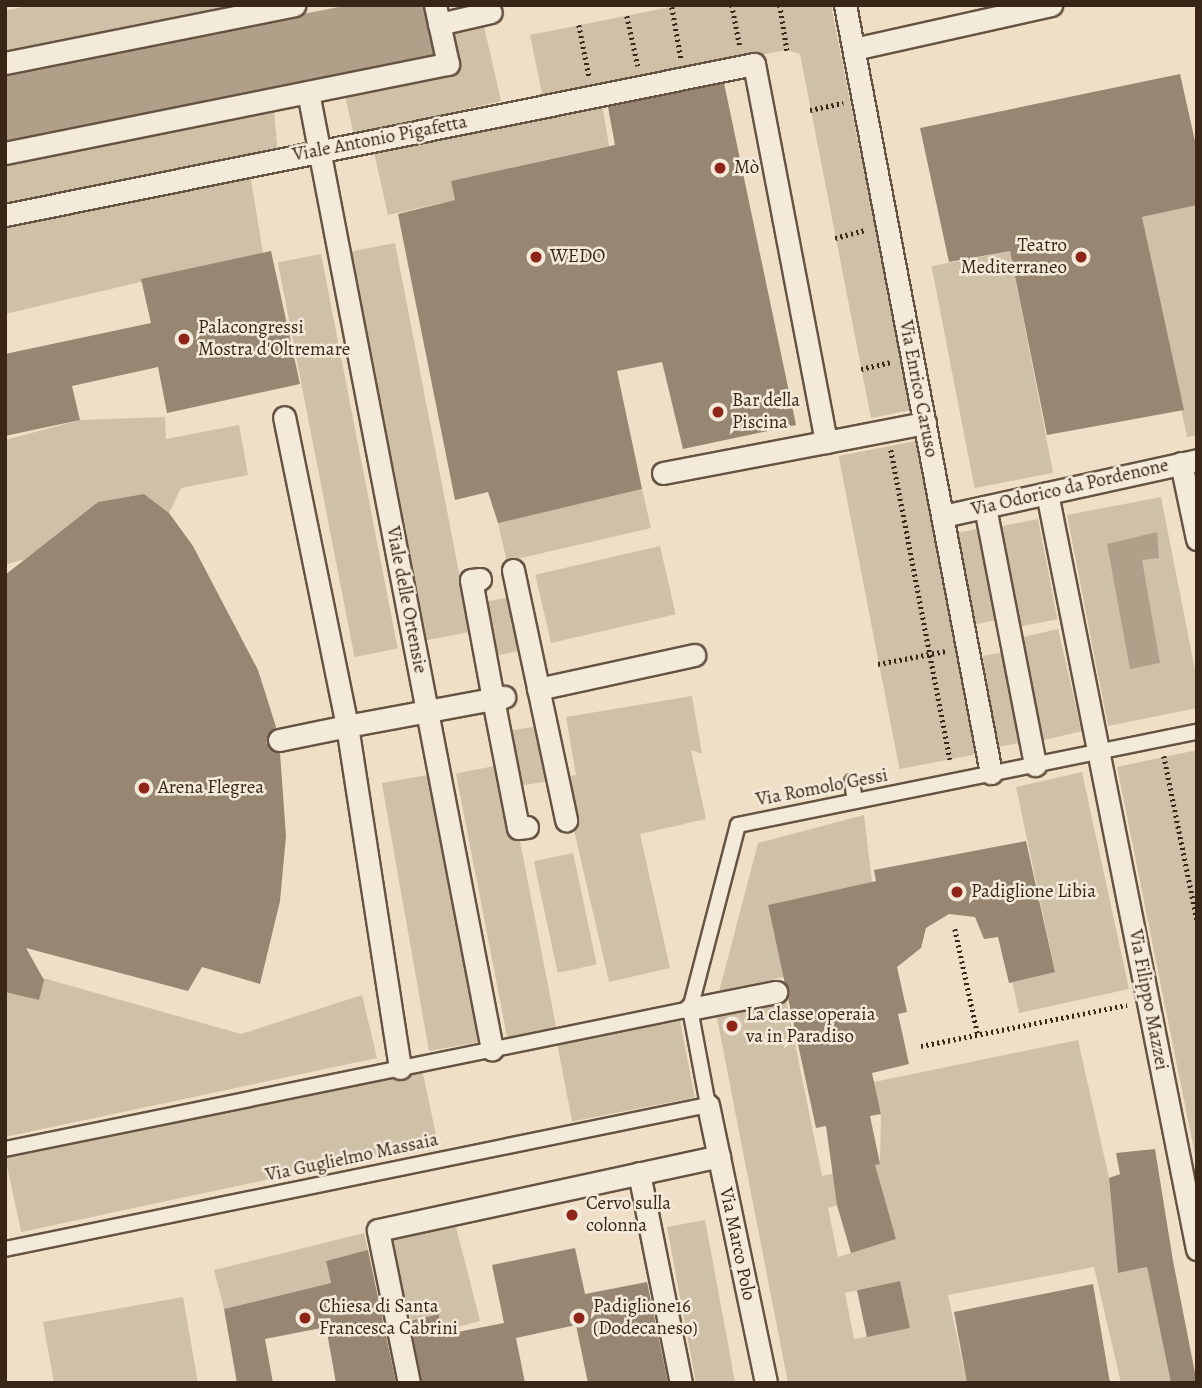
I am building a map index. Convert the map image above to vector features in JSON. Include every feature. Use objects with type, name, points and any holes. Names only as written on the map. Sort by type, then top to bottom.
[{"type":"street","points":[[5,63],[293,5]]},
{"type":"street","name":"Via Enrico Caruso","points":[[845,5],[991,773]]},
{"type":"street","points":[[854,49],[1051,5]]},
{"type":"street","points":[[5,153],[448,64],[437,14],[491,12]]},
{"type":"street","name":"Viale Antonio Pigafetta","points":[[5,215],[748,61]]},
{"type":"street","points":[[748,61],[825,442]]},
{"type":"street","name":"Viale delle Ortensie","points":[[309,92],[492,1049]]},
{"type":"street","points":[[284,417],[347,726],[400,1068]]},
{"type":"street","points":[[663,473],[925,423]]},
{"type":"street","points":[[1189,462],[1197,539]]},
{"type":"street","name":"Via Odorico da Pordenone","points":[[943,516],[1189,462]]},
{"type":"street","name":"Via Filippo Mazzei","points":[[1047,493],[1197,1249]]},
{"type":"street","points":[[985,507],[1035,765]]},
{"type":"street","points":[[517,694],[471,580],[497,574],[517,694],[547,823],[518,828],[517,694]]},
{"type":"street","points":[[279,740],[517,694],[694,655]]},
{"type":"street","points":[[690,1009],[776,992]]},
{"type":"street","name":"Via Marco Polo","points":[[708,1105],[766,1383]]},
{"type":"street","points":[[409,1383],[378,1230],[719,1156]]},
{"type":"street","points":[[639,1173],[681,1383]]},
{"type":"lane","name":"Via Romolo Gessi","points":[[708,1105],[690,1009],[738,825],[1197,732]]},
{"type":"lane","points":[[852,782],[855,801]]},
{"type":"lane","points":[[5,1149],[690,1009]]},
{"type":"lane","name":"Via Guglielmo Massaia","points":[[5,1249],[708,1105]]},
{"type":"path","points":[[732,5],[748,61]]},
{"type":"path","points":[[780,5],[787,50]]},
{"type":"path","points":[[672,7],[683,70]]},
{"type":"path","points":[[627,16],[640,79]]},
{"type":"path","points":[[579,25],[590,79]]},
{"type":"path","points":[[810,110],[848,102]]},
{"type":"path","points":[[835,238],[870,229]]},
{"type":"path","points":[[861,369],[893,362]]},
{"type":"path","points":[[890,446],[950,759]]},
{"type":"path","points":[[878,664],[968,646]]},
{"type":"path","points":[[1161,739],[1197,920]]},
{"type":"path","points":[[955,929],[978,1035]]},
{"type":"path","points":[[921,1046],[1148,1001]]},
{"type":"shaded area","points":[[31,5],[246,5],[5,53],[5,11]]},
{"type":"shaded area","points":[[349,5],[423,5],[436,58],[5,143],[5,72]]},
{"type":"shaded area","points":[[680,5],[831,5],[911,410],[871,418],[800,54],[787,50],[543,98],[530,35]]},
{"type":"shaded area","points":[[483,22],[501,101],[354,135],[345,96],[458,70],[449,29]]},
{"type":"shaded area","points":[[602,103],[609,146],[451,181],[455,200],[388,215],[373,148]]},
{"type":"shaded area","points":[[274,111],[278,156],[248,162],[263,253],[5,314],[5,162]]},
{"type":"shaded area","points":[[1197,205],[1197,435],[1187,437],[1142,217]]},
{"type":"shaded area","points":[[395,243],[471,632],[426,640],[351,252]]},
{"type":"shaded area","points":[[1010,251],[1053,473],[975,488],[931,266]]},
{"type":"shaded area","points":[[321,254],[398,649],[355,657],[278,262]]},
{"type":"shaded area","points":[[165,417],[166,439],[239,425],[248,475],[181,488],[169,513],[144,494],[98,502],[25,559],[5,565],[5,440],[80,420]]},
{"type":"shaded area","points":[[926,439],[987,752],[900,769],[839,456]]},
{"type":"shaded area","points":[[642,489],[651,528],[507,561],[498,522]]},
{"type":"shaded area","points":[[1161,497],[1197,680],[1197,708],[1108,726],[1067,515]]},
{"type":"shaded area","points":[[1038,519],[1057,619],[1015,627],[996,527]]},
{"type":"shaded area","points":[[981,528],[1000,619],[976,624],[957,533]]},
{"type":"shaded area","points":[[1157,532],[1159,558],[1142,560],[1160,663],[1130,669],[1107,544]]},
{"type":"shaded area","points":[[660,546],[676,614],[551,643],[535,575]]},
{"type":"shaded area","points":[[513,596],[524,650],[490,657],[479,603]]},
{"type":"shaded area","points":[[1058,629],[1082,731],[1041,741],[1017,638]]},
{"type":"shaded area","points":[[1011,651],[1027,742],[998,747],[982,656]]},
{"type":"shaded area","points":[[692,696],[702,754],[691,750],[706,819],[640,834],[670,968],[609,982],[562,778],[576,775],[566,717]]},
{"type":"shaded area","points":[[539,726],[548,781],[510,787],[501,732]]},
{"type":"shaded area","points":[[1197,750],[1197,1165],[1117,767]]},
{"type":"shaded area","points":[[505,764],[557,1032],[508,1042],[456,774]]},
{"type":"shaded area","points":[[1082,772],[1129,989],[1019,1013],[1012,981],[1055,971],[1016,787]]},
{"type":"shaded area","points":[[433,774],[480,1042],[429,1051],[382,783]]},
{"type":"shaded area","points":[[864,815],[872,882],[768,905],[784,977],[719,992],[758,843]]},
{"type":"shaded area","points":[[573,853],[597,965],[558,973],[534,861]]},
{"type":"shaded area","points":[[43,978],[241,1034],[362,995],[377,1058],[5,1137],[5,992],[39,1000]]},
{"type":"shaded area","points":[[786,999],[822,1176],[880,1163],[881,1114],[874,1082],[1078,1040],[1109,1178],[1118,1273],[1147,1267],[1171,1383],[1121,1383],[1094,1267],[948,1295],[967,1383],[788,1383],[716,1013]],"holes":[[[882,1192],[896,1239],[838,1257],[828,1208]],[[900,1281],[910,1328],[854,1339],[845,1293]]]},
{"type":"shaded area","points":[[680,1021],[695,1098],[572,1121],[557,1045]]},
{"type":"shaded area","points":[[422,1069],[438,1143],[21,1232],[5,1158]]},
{"type":"shaded area","points":[[454,1219],[480,1321],[443,1331],[439,1314],[411,1321],[389,1235]]},
{"type":"shaded area","points":[[705,1220],[735,1383],[696,1383],[667,1227]]},
{"type":"shaded area","points":[[364,1233],[368,1251],[326,1261],[331,1283],[224,1309],[214,1270]]},
{"type":"shaded area","points":[[183,1297],[198,1383],[54,1383],[43,1322]]},
{"type":"building","name":"Teatro Mediterraneo","points":[[1180,74],[1197,150],[1197,205],[1142,217],[1184,410],[1047,435],[1010,251],[949,262],[920,128]]},
{"type":"building","points":[[724,83],[796,425],[683,449],[662,362],[617,371],[642,489],[498,523],[488,492],[455,500],[398,214],[455,200],[451,181],[615,145],[608,107]]},
{"type":"building","name":"Palacongressi Mostra d'Oltremare","points":[[271,251],[300,384],[167,413],[158,367],[72,386],[80,420],[5,436],[5,354],[151,323],[141,279]]},
{"type":"building","name":"Arena Flegrea","points":[[144,494],[169,513],[193,546],[258,670],[276,727],[266,743],[280,753],[286,836],[280,901],[260,984],[202,967],[188,991],[26,948],[44,980],[39,1000],[5,992],[5,575],[98,502]]},
{"type":"building","points":[[1026,841],[1055,972],[1009,983],[998,937],[984,939],[975,917],[949,914],[926,928],[921,948],[897,967],[907,1012],[898,1014],[909,1064],[872,1073],[881,1114],[870,1116],[880,1164],[875,1165],[896,1239],[851,1253],[837,1205],[826,1126],[816,1128],[768,905],[876,881],[874,870]]},
{"type":"building","points":[[1155,1149],[1197,1383],[1171,1383],[1147,1267],[1118,1273],[1109,1178],[1120,1174],[1116,1153]]},
{"type":"building","name":"Padiglione16 (Dodecaneso)","points":[[575,1248],[585,1294],[647,1282],[668,1383],[588,1383],[576,1325],[516,1338],[525,1383],[422,1383],[410,1321],[439,1314],[442,1335],[504,1323],[492,1265]]},
{"type":"building","name":"Chiesa di Santa Francesca Cabrini","points":[[368,1250],[396,1383],[336,1383],[326,1327],[265,1339],[273,1383],[237,1383],[224,1309],[331,1283],[326,1261]]},
{"type":"building","points":[[900,1281],[910,1328],[867,1337],[857,1290]]},
{"type":"building","points":[[1093,1284],[1110,1383],[967,1383],[954,1312]]},
{"type":"place","name":"Mò","points":[[720,168]]},
{"type":"place","name":"WEDO","points":[[536,257]]},
{"type":"place","name":"Teatro Mediterraneo","points":[[1081,257]]},
{"type":"place","name":"Palacongressi Mostra d'Oltremare","points":[[184,339]]},
{"type":"place","name":"Bar della Piscina","points":[[718,412]]},
{"type":"place","name":"Arena Flegrea","points":[[144,788]]},
{"type":"place","name":"Padiglione Libia","points":[[957,892]]},
{"type":"place","name":"La classe operaia va in Paradiso","points":[[732,1026]]},
{"type":"place","name":"Cervo sulla colonna","points":[[572,1215]]},
{"type":"place","name":"Chiesa di Santa Francesca Cabrini","points":[[305,1318]]},
{"type":"place","name":"Padiglione16 (Dodecaneso)","points":[[579,1318]]}]
